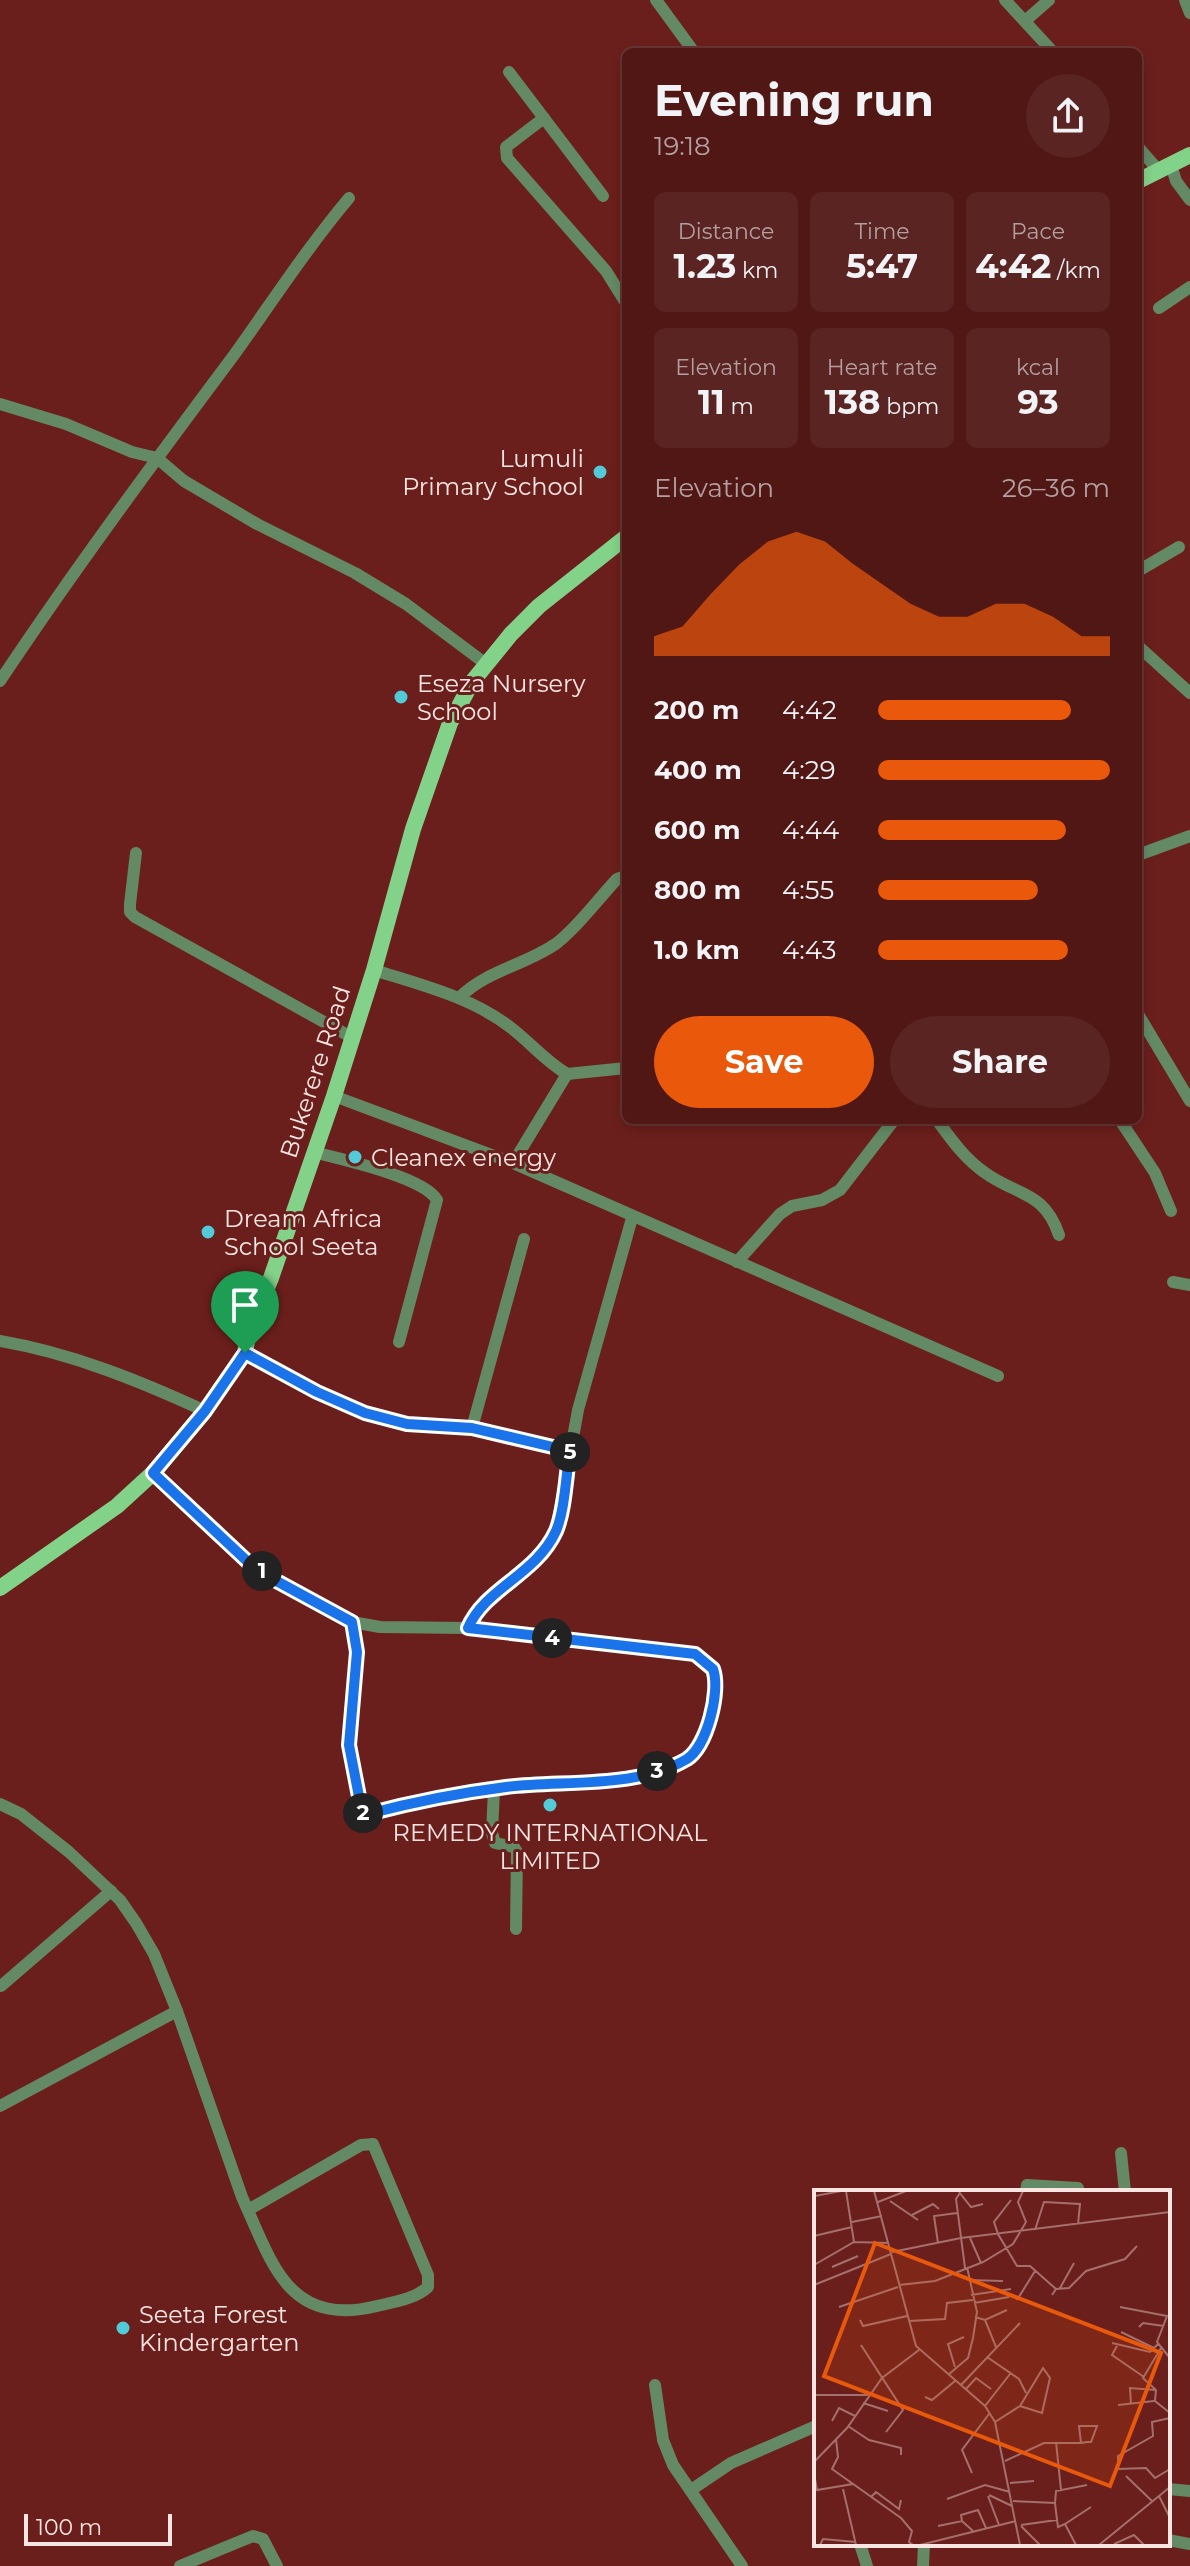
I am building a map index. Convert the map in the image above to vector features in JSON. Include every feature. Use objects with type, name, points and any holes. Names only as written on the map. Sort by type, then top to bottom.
[{"type":"main road","points":[[1142,179],[1190,155]]},
{"type":"main road","name":"Bukerere Road","points":[[0,1588],[117,1506],[153,1473],[205,1411],[245,1353],[248,1335],[334,1096],[374,970],[413,829],[450,723],[472,682],[539,606],[622,540]]},
{"type":"street","points":[[656,0],[691,48]]},
{"type":"street","points":[[1005,0],[1049,48]]},
{"type":"street","points":[[1025,21],[1049,0]]},
{"type":"street","points":[[1185,0],[1190,13]]},
{"type":"street","points":[[509,72],[603,196]]},
{"type":"street","points":[[544,118],[506,147],[507,158],[606,271],[622,297]]},
{"type":"street","points":[[1142,150],[1165,168],[1190,200]]},
{"type":"street","points":[[0,681],[108,524],[270,306],[309,246],[349,198]]},
{"type":"street","points":[[1159,308],[1190,287]]},
{"type":"street","points":[[0,404],[66,424],[132,452],[157,458],[184,481],[257,524],[355,573],[406,604],[486,664]]},
{"type":"street","points":[[1142,569],[1179,547]]},
{"type":"street","points":[[1142,650],[1190,693]]},
{"type":"street","points":[[1142,854],[1187,837],[1190,852]]},
{"type":"street","points":[[136,853],[130,904],[130,912],[135,917],[351,1037]]},
{"type":"street","points":[[459,998],[487,976],[558,942],[622,877]]},
{"type":"street","points":[[374,970],[459,998],[509,1026],[540,1056],[567,1074],[622,1068]]},
{"type":"street","points":[[1142,1021],[1190,1101]]},
{"type":"street","points":[[513,1163],[567,1074]]},
{"type":"street","points":[[334,1096],[513,1163],[632,1218],[998,1376]]},
{"type":"street","points":[[737,1262],[780,1214],[802,1202],[831,1196],[840,1190],[891,1124]]},
{"type":"street","points":[[940,1124],[970,1161],[987,1175],[1045,1206],[1059,1235]]},
{"type":"street","points":[[1123,1124],[1155,1173],[1171,1211]]},
{"type":"street","points":[[313,1152],[386,1171],[430,1192],[437,1200],[399,1342]]},
{"type":"street","points":[[468,1628],[479,1608],[532,1564],[556,1531],[578,1410],[632,1218]]},
{"type":"street","points":[[472,1428],[524,1239]]},
{"type":"street","points":[[1173,1282],[1190,1285]]},
{"type":"street","points":[[0,1341],[77,1360],[161,1390],[205,1411]]},
{"type":"street","points":[[245,1353],[317,1392],[365,1413],[407,1424],[472,1428],[570,1451]]},
{"type":"street","points":[[153,1473],[248,1562],[352,1622],[380,1627],[468,1628],[695,1654],[707,1662],[716,1678],[717,1692],[697,1751],[686,1759],[642,1775],[584,1783],[494,1789],[415,1802],[368,1814],[362,1812],[349,1745],[357,1652],[352,1622]]},
{"type":"street","points":[[494,1789],[492,1833],[495,1843],[514,1847],[517,1852],[516,1929]]},
{"type":"street","points":[[0,1804],[32,1822],[111,1891],[136,1923],[154,1954],[177,2011],[248,2210],[286,2283],[301,2299],[318,2308],[355,2311],[410,2298],[428,2287],[428,2275],[373,2144],[361,2145],[248,2210]]},
{"type":"street","points":[[1,1986],[111,1891]]},
{"type":"street","points":[[0,2106],[177,2011]]},
{"type":"street","points":[[1121,2153],[1125,2190]]},
{"type":"street","points":[[1026,2190],[1027,2185],[1078,2190]]},
{"type":"street","points":[[655,2385],[663,2440],[673,2465],[742,2566]]},
{"type":"street","points":[[691,2490],[731,2463],[814,2427]]},
{"type":"street","points":[[1170,2489],[1190,2491]]},
{"type":"street","points":[[180,2566],[253,2536],[263,2539],[277,2566]]},
{"type":"street","points":[[1170,2540],[1190,2544]]},
{"type":"street","points":[[861,2546],[867,2566]]},
{"type":"street","points":[[923,2566],[924,2546]]},
{"type":"place","name":"Lumuli Primary School","points":[[600,472]]},
{"type":"place","name":"Eseza Nursery School","points":[[401,697]]},
{"type":"place","name":"Cleanex energy","points":[[355,1157]]},
{"type":"place","name":"Dream Africa School Seeta","points":[[208,1232]]},
{"type":"place","name":"REMEDY INTERNATIONAL LIMITED","points":[[550,1805]]},
{"type":"place","name":"Seeta Forest Kindergarten","points":[[123,2328]]},
{"type":"route","points":[[245,1353],[317,1392],[365,1413],[407,1424],[472,1428],[570,1451],[556,1531],[517,1579],[479,1608],[468,1628],[695,1654],[713,1669],[717,1692],[697,1751],[686,1759],[642,1775],[584,1783],[508,1787],[446,1796],[368,1814],[362,1812],[349,1745],[357,1652],[352,1622],[248,1562],[153,1473],[205,1411],[245,1353]]}]
